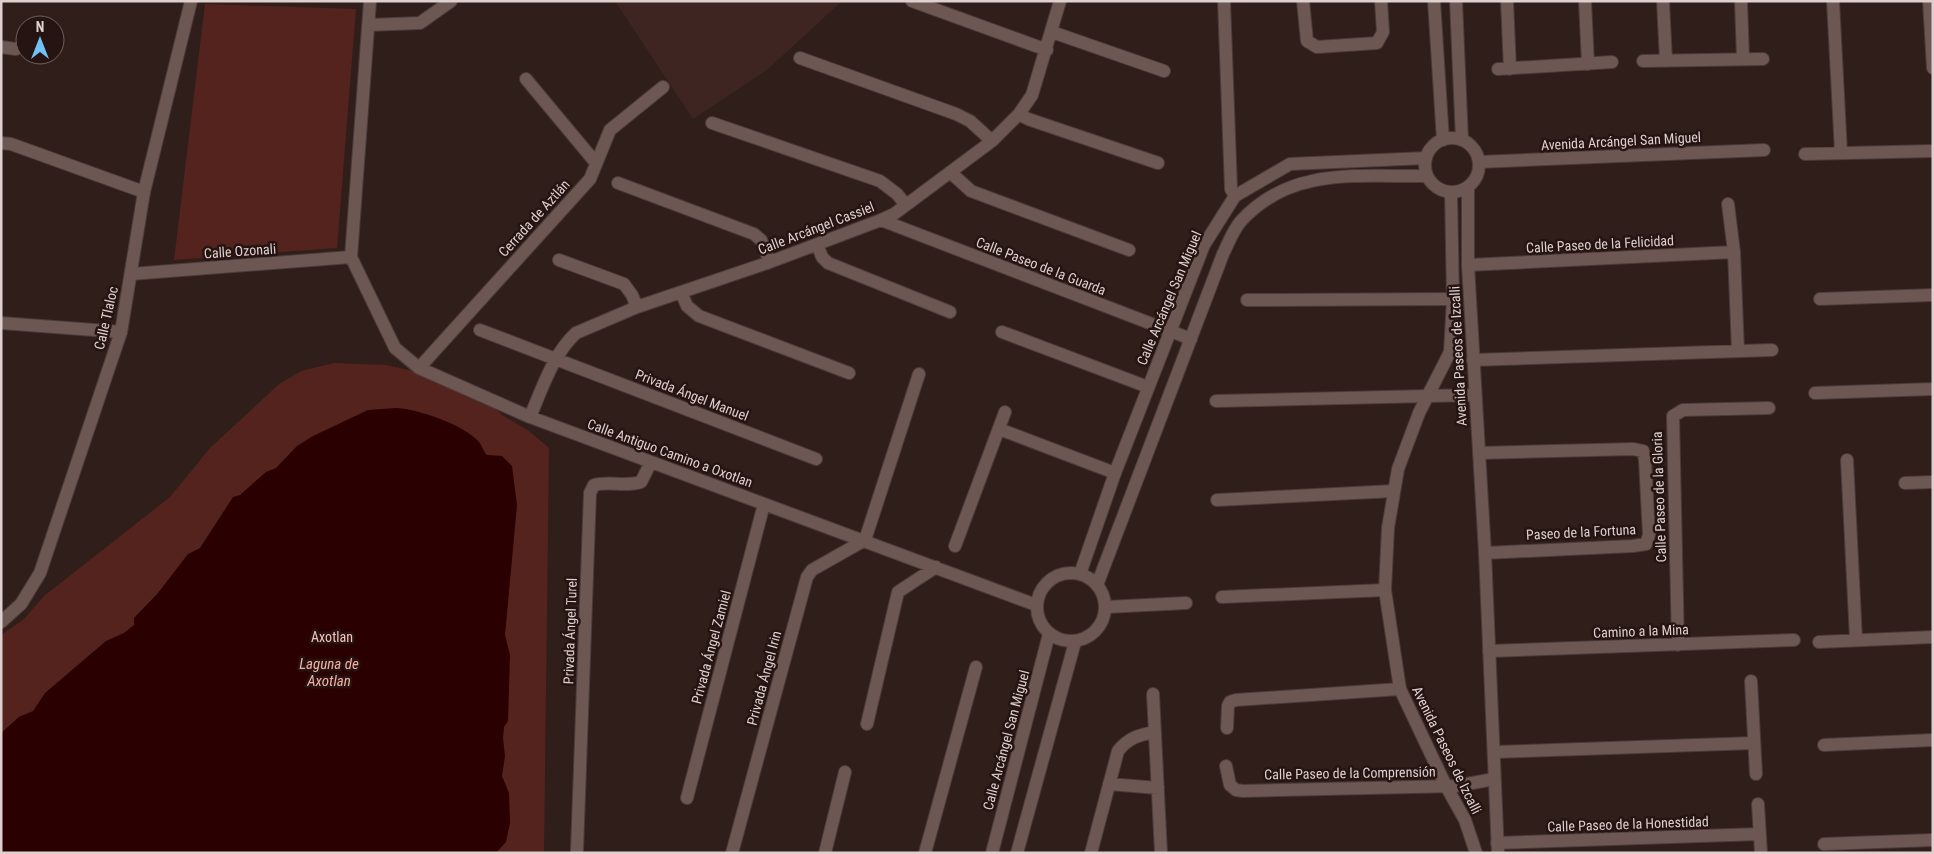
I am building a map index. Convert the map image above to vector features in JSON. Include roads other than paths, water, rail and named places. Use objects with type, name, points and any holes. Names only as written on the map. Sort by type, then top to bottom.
[{"type":"street","name":"Calle Tlaloc","points":[[1,622],[21,604],[40,573],[121,332],[144,192],[191,1]]},
{"type":"street","points":[[351,257],[370,1]]},
{"type":"street","points":[[368,25],[420,23],[451,1]]},
{"type":"street","points":[[912,1],[1047,50]]},
{"type":"street","name":"Calle Arcángel Cassiel","points":[[530,417],[557,358],[568,340],[576,333],[637,307],[770,262],[881,220],[906,205],[992,141],[1019,114],[1032,95],[1047,50],[1060,1]]},
{"type":"street","points":[[1224,1],[1231,189],[1235,196]]},
{"type":"street","points":[[1303,1],[1307,41],[1318,47],[1377,43],[1383,32],[1381,1]]},
{"type":"street","points":[[1434,1],[1443,140]]},
{"type":"street","points":[[1456,1],[1462,140]]},
{"type":"street","points":[[1507,1],[1504,69],[1612,62]]},
{"type":"street","points":[[1585,1],[1588,64]]},
{"type":"street","points":[[1663,1],[1666,61]]},
{"type":"street","points":[[1741,1],[1743,59]]},
{"type":"street","points":[[1833,1],[1841,152]]},
{"type":"street","points":[[1929,1],[1933,68]]},
{"type":"street","points":[[1052,32],[1164,71]]},
{"type":"street","points":[[1,47],[15,49]]},
{"type":"street","points":[[800,58],[956,114],[970,121],[992,141]]},
{"type":"street","points":[[1643,61],[1763,59]]},
{"type":"street","points":[[526,79],[596,163]]},
{"type":"street","name":"Cerrada de Aztlán","points":[[419,368],[590,179],[610,130],[663,86]]},
{"type":"street","points":[[1019,114],[1028,119],[1158,163]]},
{"type":"street","points":[[712,123],[880,181],[897,194],[906,205]]},
{"type":"street","points":[[1443,140],[1462,140],[1470,145],[1479,162],[1478,174],[1468,187],[1451,192],[1437,188],[1427,176],[1426,158],[1432,147],[1443,140]]},
{"type":"street","points":[[1,143],[11,144],[144,192]]},
{"type":"street","name":"Avenida Arcángel San Miguel","points":[[1479,162],[1764,150]]},
{"type":"street","points":[[1805,154],[1933,151]]},
{"type":"street","name":"Calle Arcángel San Miguel","points":[[1080,574],[1148,388],[1204,245],[1235,196],[1290,164],[1426,158]]},
{"type":"street","points":[[950,172],[971,191],[1129,250]]},
{"type":"street","points":[[1097,585],[1223,254],[1240,222],[1269,198],[1296,184],[1323,178],[1427,176]]},
{"type":"street","points":[[618,184],[754,234],[761,240],[770,262]]},
{"type":"street","name":"Avenida Paseos de Izcalli","points":[[1468,187],[1468,265],[1489,651],[1497,848]]},
{"type":"street","name":"Avenida Paseos de Izcalli","points":[[1451,192],[1453,299],[1450,352],[1428,396],[1398,469],[1386,562],[1386,590],[1400,689],[1446,786],[1465,820],[1476,853]]},
{"type":"street","points":[[1728,204],[1734,252],[1738,351]]},
{"type":"street","name":"Calle Paseo de la Guarda","points":[[881,220],[1191,339]]},
{"type":"street","points":[[817,244],[822,257],[828,263],[950,312]]},
{"type":"street","name":"Calle Paseo de la Felicidad","points":[[1468,265],[1734,252]]},
{"type":"street","name":"Calle Ozonali","points":[[131,274],[351,257]]},
{"type":"street","name":"Calle Antiguo Camino a Oxotlan","points":[[351,257],[395,348],[419,368],[530,417],[936,566],[1036,605]]},
{"type":"street","points":[[559,260],[624,284],[632,295],[637,307]]},
{"type":"street","points":[[682,292],[687,306],[699,316],[849,373]]},
{"type":"street","points":[[1820,299],[1933,294]]},
{"type":"street","points":[[1248,300],[1453,299]]},
{"type":"street","points":[[1,323],[121,332]]},
{"type":"street","name":"Privada Ángel Manuel","points":[[480,330],[816,459]]},
{"type":"street","points":[[1002,332],[1148,388]]},
{"type":"street","points":[[1474,360],[1772,350]]},
{"type":"street","points":[[865,540],[918,374]]},
{"type":"street","points":[[1815,393],[1933,389]]},
{"type":"street","points":[[1216,402],[1474,395]]},
{"type":"street","name":"Calle Paseo de la Gloria","points":[[1678,645],[1672,422],[1674,416],[1684,410],[1769,408]]},
{"type":"street","points":[[955,546],[1005,412]]},
{"type":"street","points":[[999,429],[1116,473]]},
{"type":"street","name":"Paseo de la Fortuna","points":[[1479,453],[1632,449],[1643,451],[1649,535],[1646,544],[1484,553]]},
{"type":"street","points":[[1847,460],[1856,639]]},
{"type":"street","name":"Privada Ángel Turel","points":[[577,850],[590,493],[594,485],[604,482],[629,484],[641,482],[651,462]]},
{"type":"street","points":[[1905,483],[1933,482]]},
{"type":"street","points":[[1217,500],[1394,491]]},
{"type":"street","name":"Privada Ángel Zamiel","points":[[687,798],[764,504]]},
{"type":"street","name":"Privada Ángel Irin","points":[[732,853],[807,577],[812,570],[865,540]]},
{"type":"street","points":[[867,724],[898,592],[936,566]]},
{"type":"street","points":[[1068,573],[1080,574],[1097,585],[1102,592],[1106,607],[1100,626],[1085,639],[1075,642],[1061,640],[1049,634],[1039,621],[1036,605],[1039,593],[1046,583],[1056,576],[1068,573]]},
{"type":"street","points":[[1222,597],[1386,590]]},
{"type":"street","points":[[1106,607],[1186,603]]},
{"type":"street","name":"Calle Arcángel San Miguel","points":[[992,853],[1049,634]]},
{"type":"street","points":[[1819,642],[1933,636]]},
{"type":"street","name":"Camino a la Mina","points":[[1489,651],[1794,640]]},
{"type":"street","points":[[1017,853],[1075,642]]},
{"type":"street","points":[[925,853],[976,667]]},
{"type":"street","points":[[1751,681],[1756,774]]},
{"type":"street","points":[[1227,728],[1228,706],[1230,702],[1400,689]]},
{"type":"street","points":[[1153,694],[1161,853]]},
{"type":"street","points":[[1091,853],[1118,751],[1125,742],[1139,735],[1154,732]]},
{"type":"street","points":[[1824,745],[1933,740]]},
{"type":"street","points":[[1494,752],[1754,743]]},
{"type":"street","name":"Calle Paseo de la Comprensión","points":[[1226,766],[1230,784],[1236,790],[1466,786],[1494,779]]},
{"type":"street","points":[[825,853],[845,772]]},
{"type":"street","points":[[1110,784],[1158,788]]},
{"type":"street","points":[[1758,804],[1761,853]]},
{"type":"street","name":"Calle Paseo de la Honestidad","points":[[1497,848],[1760,834]]},
{"type":"street","points":[[1824,844],[1933,840]]},
{"type":"water","name":"Laguna de Axotlan","points":[[396,408],[416,411],[452,424],[480,443],[487,455],[502,456],[512,466],[517,505],[505,635],[510,655],[508,721],[504,727],[505,756],[502,776],[509,793],[510,823],[506,842],[496,853],[1,853],[1,733],[19,717],[33,711],[45,693],[106,641],[124,633],[134,625],[134,618],[158,593],[188,554],[200,548],[233,497],[240,495],[266,472],[276,468],[297,446],[313,436],[368,410]]},
{"type":"park label","name":"Axotlan","points":[[332,637]]}]
